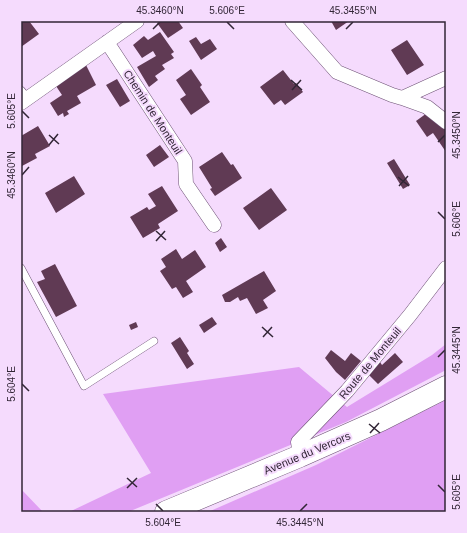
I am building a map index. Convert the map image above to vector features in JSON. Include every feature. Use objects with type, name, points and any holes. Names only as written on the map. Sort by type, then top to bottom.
[{"type":"main road","name":"Avenue du Vercors","points":[[166,512],[300,456],[381,420],[446,387]]},
{"type":"street","points":[[23,97],[137,21]]},
{"type":"street","points":[[292,21],[337,72],[392,95],[427,107],[446,122]]},
{"type":"street","name":"Chemin de Monteuil","points":[[107,42],[185,161],[186,184],[214,225]]},
{"type":"street","points":[[402,98],[446,78]]},
{"type":"street","name":"Route de Monteuil","points":[[300,456],[298,442],[347,391],[446,268]]},
{"type":"lane","points":[[21,268],[84,386],[154,341]]},
{"type":"shaded area","points":[[446,344],[446,370],[346,422],[128,512],[69,512],[151,473],[103,394],[299,367],[347,407],[432,355]]},
{"type":"shaded area","points":[[446,400],[446,512],[208,512],[316,465]]},
{"type":"shaded area","points":[[21,489],[43,512],[21,512]]},
{"type":"building","points":[[21,21],[29,21],[39,34],[21,47]]},
{"type":"building","points":[[161,21],[178,21],[183,28],[168,38],[157,23]]},
{"type":"building","points":[[331,21],[349,21],[336,30]]},
{"type":"building","points":[[160,32],[174,52],[171,54],[174,58],[162,65],[165,69],[155,76],[158,80],[149,87],[137,67],[156,56],[153,51],[142,58],[133,45],[144,36],[148,40]]},
{"type":"building","points":[[196,37],[201,44],[210,39],[217,49],[201,60],[189,41]]},
{"type":"building","points":[[407,40],[424,65],[407,75],[391,50]]},
{"type":"building","points":[[86,65],[96,85],[77,96],[81,103],[67,111],[69,114],[64,117],[63,113],[58,116],[50,103],[62,95],[56,86]]},
{"type":"building","points":[[191,69],[202,85],[200,87],[210,102],[191,115],[180,99],[186,95],[176,80]]},
{"type":"building","points":[[283,70],[294,84],[296,83],[303,92],[285,105],[281,100],[274,105],[260,87]]},
{"type":"building","points":[[117,79],[130,101],[120,107],[106,85]]},
{"type":"building","points":[[427,113],[446,125],[446,152],[433,133],[427,137],[416,121]]},
{"type":"building","points":[[38,126],[50,146],[35,154],[37,158],[22,166],[21,136]]},
{"type":"building","points":[[160,145],[169,157],[154,167],[146,155]]},
{"type":"building","points":[[222,152],[231,165],[233,164],[242,178],[215,196],[210,189],[212,188],[199,167]]},
{"type":"building","points":[[394,159],[410,185],[403,189],[387,163]]},
{"type":"building","points":[[74,176],[85,194],[56,213],[45,193]]},
{"type":"building","points":[[162,186],[178,211],[158,224],[160,228],[143,238],[130,217],[147,207],[149,210],[156,206],[148,194]]},
{"type":"building","points":[[271,188],[287,210],[259,230],[243,208]]},
{"type":"building","points":[[221,238],[227,247],[220,252],[215,243]]},
{"type":"building","points":[[176,249],[182,259],[195,250],[206,267],[186,281],[193,292],[183,298],[176,287],[172,289],[160,271],[166,267],[161,259]]},
{"type":"building","points":[[55,264],[77,306],[56,317],[37,282],[45,279],[41,271]]},
{"type":"building","points":[[264,271],[276,291],[263,300],[268,308],[256,314],[247,298],[240,301],[238,297],[230,302],[225,302],[222,295]]},
{"type":"building","points":[[212,317],[217,324],[204,333],[199,325]]},
{"type":"building","points":[[136,322],[138,327],[131,330],[129,325]]},
{"type":"building","points":[[180,337],[189,351],[187,353],[194,364],[187,369],[171,343]]},
{"type":"building","points":[[331,350],[345,361],[351,353],[361,361],[345,380],[336,372],[325,358]]},
{"type":"building","points":[[395,353],[403,362],[378,384],[369,375],[380,362],[382,365]]}]
